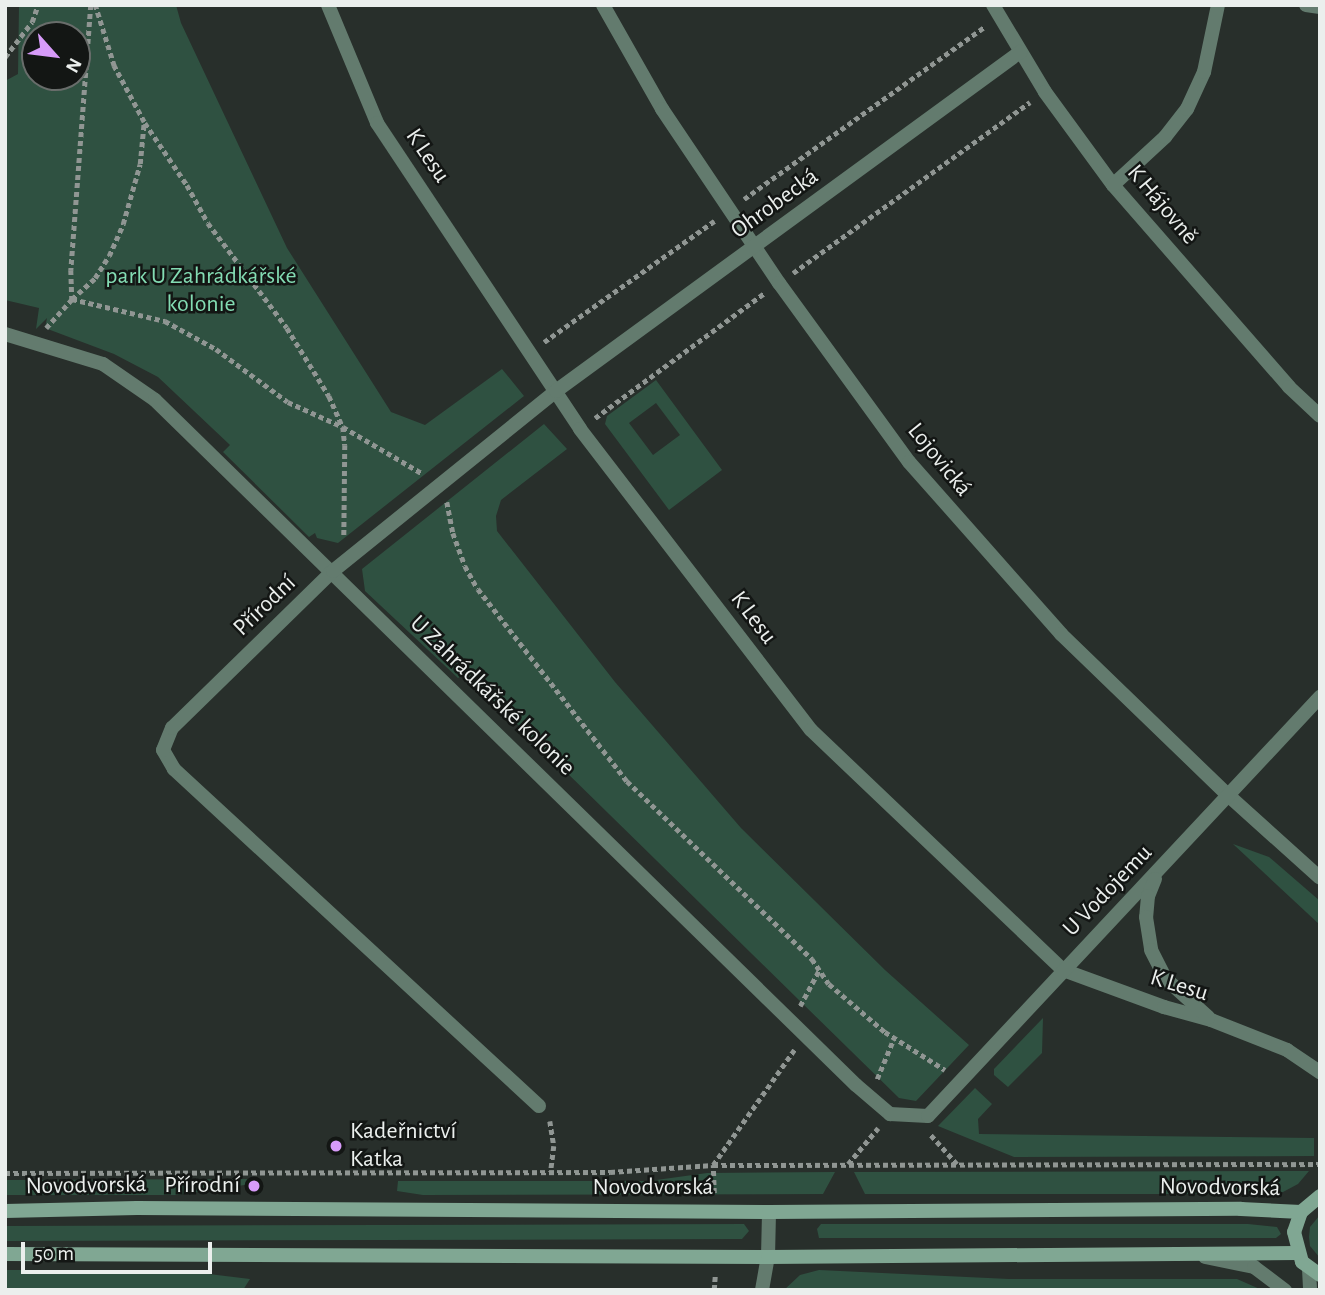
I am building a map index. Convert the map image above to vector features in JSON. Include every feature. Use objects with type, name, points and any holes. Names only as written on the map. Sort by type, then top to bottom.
[{"type":"main road","name":"Novodvorská","points":[[1297,1253],[1294,1232],[1301,1212],[1320,1196]]},
{"type":"main road","name":"Novodvorská","points":[[5,1211],[137,1208],[769,1212],[1241,1209],[1301,1212]]},
{"type":"main road","points":[[5,1254],[768,1257],[1297,1253],[1315,1272]]},
{"type":"street","name":"K Lesu","points":[[328,5],[377,122],[580,429],[811,730],[1063,970],[1164,1007],[1211,1020],[1287,1050],[1320,1072]]},
{"type":"street","name":"Lojovická","points":[[603,5],[662,108],[754,247],[909,462],[1060,634],[1229,796],[1320,878]]},
{"type":"street","points":[[1113,185],[1165,137],[1187,109],[1204,72],[1218,5]]},
{"type":"street","points":[[1306,5],[1320,7]]},
{"type":"street","name":"K Hájovně","points":[[996,11],[1045,92],[1113,185],[1280,377],[1320,416]]},
{"type":"street","name":"Ohrobecká","points":[[556,391],[1020,52]]},
{"type":"street","name":"U Zahrádkářské kolonie","points":[[5,334],[103,364],[155,400],[805,1035],[890,1114]]},
{"type":"street","name":"Přírodní","points":[[539,1106],[174,769],[163,750],[172,728],[333,571],[556,391]]},
{"type":"street","name":"U Vodojemu","points":[[921,1116],[961,1080],[1320,697]]},
{"type":"street","points":[[1156,874],[1148,896],[1146,917],[1151,950],[1166,979],[1211,1020]]},
{"type":"street","points":[[890,1114],[921,1116]]},
{"type":"street","points":[[762,1290],[768,1257],[769,1212]]},
{"type":"street","points":[[1194,1254],[1254,1267],[1285,1290]]},
{"type":"street","points":[[1310,1290],[1315,1272]]},
{"type":"path","points":[[5,57],[32,22],[38,5]]},
{"type":"path","points":[[93,5],[114,66],[144,122],[226,250],[311,363],[343,427],[346,561]]},
{"type":"path","points":[[72,299],[71,270],[93,5]]},
{"type":"path","points":[[530,352],[730,209],[996,11]]},
{"type":"path","points":[[580,429],[1045,92]]},
{"type":"path","points":[[36,343],[72,299],[95,278],[109,256],[123,224],[140,164],[144,122]]},
{"type":"path","points":[[72,299],[165,321],[216,349],[288,402],[343,427],[414,468],[436,488]]},
{"type":"path","points":[[447,502],[457,544],[478,589],[584,730],[627,781],[812,959],[829,984],[894,1038],[961,1080]]},
{"type":"path","points":[[788,1018],[803,1004],[819,970]]},
{"type":"path","points":[[713,1193],[713,1165],[805,1035]]},
{"type":"path","points":[[870,1096],[894,1038]]},
{"type":"path","points":[[539,1106],[552,1124],[554,1146],[551,1172]]},
{"type":"path","points":[[848,1164],[890,1114]]},
{"type":"path","points":[[921,1116],[957,1164]]},
{"type":"path","points":[[5,1173],[610,1172],[713,1165],[848,1164],[1320,1164]]},
{"type":"path","points":[[714,1290],[715,1270]]},
{"type":"green space","name":"park U Zahrádkářské kolonie","points":[[19,5],[176,5],[181,23],[287,248],[391,412],[425,425],[502,369],[524,396],[338,543],[317,538],[315,533],[309,537],[223,452],[230,445],[158,377],[114,354],[45,328],[47,318],[36,329],[39,308],[5,300],[5,81],[18,74]]},
{"type":"green space","points":[[656,380],[722,470],[669,510],[605,424],[607,416]],"holes":[[[656,403],[680,435],[653,455],[629,423]]]},
{"type":"green space","points":[[544,424],[567,449],[501,500],[496,516],[497,531],[615,682],[741,828],[885,970],[969,1045],[916,1101],[899,1098],[465,673],[458,678],[365,591],[362,569]]},
{"type":"green space","points":[[1233,844],[1269,857],[1320,901],[1320,925]]},
{"type":"green space","points":[[1043,1018],[1042,1053],[1008,1087],[994,1075],[994,1069]]},
{"type":"green space","points":[[975,1088],[992,1104],[978,1119],[979,1134],[1314,1138],[1314,1156],[1014,1157],[938,1126]]},
{"type":"green space","points":[[1309,1171],[1298,1184],[1283,1192],[1269,1194],[865,1194],[854,1172]]},
{"type":"green space","points":[[835,1172],[823,1194],[423,1195],[397,1191],[398,1181],[649,1181],[707,1173]]},
{"type":"green space","points":[[251,1179],[251,1184],[178,1195],[5,1195],[5,1180]]},
{"type":"green space","points":[[1320,1215],[1320,1258],[1310,1246],[1309,1237],[1310,1227]]},
{"type":"green space","points":[[744,1224],[749,1231],[742,1239],[5,1241],[5,1226]]},
{"type":"green space","points":[[821,1224],[1248,1224],[1277,1227],[1281,1234],[1276,1238],[819,1238],[817,1229]]},
{"type":"green space","points":[[5,1270],[176,1270],[250,1279],[243,1290],[5,1290]]},
{"type":"green space","points":[[819,1270],[1009,1279],[1237,1279],[1262,1290],[784,1290],[800,1275]]},
{"type":"place","name":"Kadeřnictví Katka","points":[[336,1146]]},
{"type":"place","name":"Přírodní","points":[[254,1186]]}]
